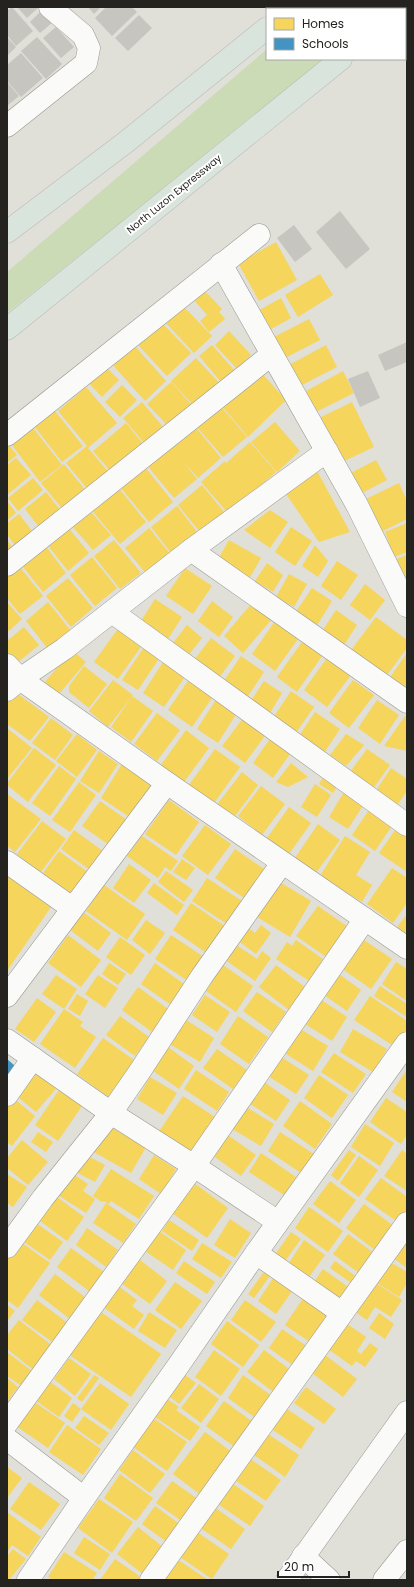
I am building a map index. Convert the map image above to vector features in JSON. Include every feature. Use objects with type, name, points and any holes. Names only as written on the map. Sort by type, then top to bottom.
[{"type":"highway","points":[[7,232],[126,142],[266,29]]},
{"type":"highway","name":"North Luzon Expressway","points":[[7,329],[340,60]]},
{"type":"street","points":[[7,126],[86,62],[89,48],[83,35],[50,7]]},
{"type":"street","points":[[7,235],[25,219]]},
{"type":"street","points":[[7,434],[259,235]]},
{"type":"street","points":[[221,264],[271,355],[327,451],[407,606]]},
{"type":"street","points":[[7,565],[271,355]]},
{"type":"street","points":[[327,451],[191,550],[64,649],[11,678],[407,948]]},
{"type":"street","points":[[191,550],[407,702]]},
{"type":"street","points":[[112,612],[407,824]]},
{"type":"street","points":[[7,996],[167,783]]},
{"type":"street","points":[[7,862],[72,908]]},
{"type":"street","points":[[7,1246],[43,1198],[111,1113],[202,976],[282,863]]},
{"type":"street","points":[[7,1423],[194,1166],[366,920]]},
{"type":"street","points":[[7,1040],[111,1113],[278,1222]]},
{"type":"street","points":[[28,1580],[256,1253],[407,1043]]},
{"type":"street","points":[[7,1095],[34,1058]]},
{"type":"street","points":[[151,1580],[407,1223]]},
{"type":"street","points":[[256,1253],[342,1314]]},
{"type":"street","points":[[287,1580],[407,1412]]},
{"type":"street","points":[[7,1439],[84,1498]]},
{"type":"street","points":[[384,1580],[407,1551]]},
{"type":"street","points":[[303,1556],[329,1580]]},
{"type":"green space","points":[[318,7],[393,7],[392,8],[316,8]]},
{"type":"green space","points":[[266,50],[266,60],[327,60],[7,313],[7,272]]},
{"type":"building: Homes","points":[[276,242],[297,280],[259,301],[238,263]]},
{"type":"building: Homes","points":[[320,274],[333,295],[298,317],[285,295]]},
{"type":"building: Homes","points":[[204,290],[222,309],[219,312],[225,319],[209,332],[200,321],[207,315],[194,300]]},
{"type":"building: Homes","points":[[281,298],[291,318],[264,333],[254,313]]},
{"type":"building: Homes","points":[[183,306],[212,336],[194,353],[166,323]]},
{"type":"building: Homes","points":[[309,319],[320,340],[283,359],[272,338]]},
{"type":"building: Homes","points":[[162,323],[191,353],[167,376],[138,345]]},
{"type":"building: Homes","points":[[229,331],[251,355],[237,369],[215,345]]},
{"type":"building: Homes","points":[[133,344],[166,381],[145,401],[112,364]]},
{"type":"building: Homes","points":[[212,345],[235,371],[222,383],[199,356]]},
{"type":"building: Homes","points":[[326,345],[337,367],[300,386],[289,365]]},
{"type":"building: Homes","points":[[196,358],[220,384],[195,407],[171,381]]},
{"type":"building: Homes","points":[[104,365],[119,380],[102,397],[87,381]]},
{"type":"building: Homes","points":[[259,370],[286,400],[248,437],[221,405]]},
{"type":"building: Homes","points":[[343,371],[354,393],[316,412],[306,391]]},
{"type":"building: Homes","points":[[171,382],[192,405],[169,427],[147,404]]},
{"type":"building: Homes","points":[[122,385],[137,400],[120,417],[105,402]]},
{"type":"building: Homes","points":[[86,387],[117,423],[88,448],[111,475],[90,492],[66,463],[87,446],[58,411]]},
{"type":"building: Homes","points":[[142,402],[164,428],[145,444],[123,418]]},
{"type":"building: Homes","points":[[352,402],[374,447],[340,463],[319,418]]},
{"type":"building: Homes","points":[[219,404],[247,437],[223,457],[195,425]]},
{"type":"building: Homes","points":[[51,406],[83,446],[62,462],[31,422]]},
{"type":"building: Homes","points":[[275,422],[300,451],[277,472],[251,442]]},
{"type":"building: Homes","points":[[126,423],[144,445],[112,473],[93,451]]},
{"type":"building: Homes","points":[[30,424],[62,465],[40,482],[9,441]]},
{"type":"building: Homes","points":[[193,424],[221,458],[198,478],[182,460],[197,479],[174,498],[145,463]]},
{"type":"building: Homes","points":[[250,442],[276,472],[227,512],[201,482]]},
{"type":"building: Homes","points":[[7,443],[17,455],[7,463]]},
{"type":"building: Homes","points":[[16,458],[31,475],[7,495],[7,465]]},
{"type":"building: Homes","points":[[376,460],[387,480],[360,494],[349,474]]},
{"type":"building: Homes","points":[[64,464],[87,492],[64,511],[41,483]]},
{"type":"building: Homes","points":[[145,467],[173,502],[149,522],[120,487]]},
{"type":"building: Homes","points":[[316,469],[350,532],[319,542],[284,491]]},
{"type":"building: Homes","points":[[33,478],[43,490],[18,511],[8,498]]},
{"type":"building: Homes","points":[[399,483],[407,501],[407,519],[381,532],[366,499]]},
{"type":"building: Homes","points":[[202,485],[228,517],[204,537],[178,505]]},
{"type":"building: Homes","points":[[117,486],[146,522],[120,544],[90,508]]},
{"type":"building: Homes","points":[[46,492],[61,511],[39,527],[25,509]]},
{"type":"building: Homes","points":[[7,501],[16,513],[7,520]]},
{"type":"building: Homes","points":[[177,506],[201,537],[175,558],[151,527]]},
{"type":"building: Homes","points":[[270,510],[288,522],[270,548],[244,530]]},
{"type":"building: Homes","points":[[91,512],[111,535],[93,550],[73,527]]},
{"type":"building: Homes","points":[[19,514],[32,531],[15,545],[7,535],[7,523]]},
{"type":"building: Homes","points":[[407,523],[407,552],[394,557],[385,532]]},
{"type":"building: Homes","points":[[67,526],[89,553],[68,571],[46,543]]},
{"type":"building: Homes","points":[[291,527],[312,541],[295,566],[275,552]]},
{"type":"building: Homes","points":[[149,528],[172,556],[148,576],[125,548]]},
{"type":"building: Homes","points":[[7,540],[13,548],[7,553]]},
{"type":"building: Homes","points":[[114,540],[141,573],[120,589],[94,556]]},
{"type":"building: Homes","points":[[229,540],[261,558],[249,579],[217,561]]},
{"type":"building: Homes","points":[[44,544],[66,573],[43,592],[20,563]]},
{"type":"building: Homes","points":[[315,545],[328,561],[318,577],[302,566]]},
{"type":"building: Homes","points":[[407,555],[407,585],[394,560]]},
{"type":"building: Homes","points":[[92,557],[117,588],[95,606],[70,575]]},
{"type":"building: Homes","points":[[337,561],[358,575],[341,600],[321,586]]},
{"type":"building: Homes","points":[[267,563],[283,575],[273,592],[255,581]]},
{"type":"building: Homes","points":[[19,566],[43,596],[20,614],[7,598],[7,575]]},
{"type":"building: Homes","points":[[185,568],[212,586],[193,614],[166,596]]},
{"type":"building: Homes","points":[[289,574],[307,584],[294,607],[276,597]]},
{"type":"building: Homes","points":[[68,578],[93,608],[71,627],[46,596]]},
{"type":"building: Homes","points":[[365,584],[385,600],[370,620],[350,605]]},
{"type":"building: Homes","points":[[312,588],[332,601],[316,627],[295,613]]},
{"type":"building: Homes","points":[[155,599],[182,617],[164,645],[137,627]]},
{"type":"building: Homes","points":[[212,601],[233,617],[219,637],[198,621]]},
{"type":"building: Homes","points":[[7,602],[22,619],[9,631],[7,629]]},
{"type":"building: Homes","points":[[48,602],[71,631],[48,649],[26,621]]},
{"type":"building: Homes","points":[[252,603],[271,620],[243,653],[224,636]]},
{"type":"building: Homes","points":[[336,610],[357,625],[344,645],[322,631]]},
{"type":"building: Homes","points":[[376,617],[407,640],[407,648],[387,675],[352,649]]},
{"type":"building: Homes","points":[[275,621],[298,639],[275,671],[252,654]]},
{"type":"building: Homes","points":[[187,625],[202,638],[184,661],[169,648]]},
{"type":"building: Homes","points":[[120,626],[143,644],[118,679],[94,662]]},
{"type":"building: Homes","points":[[24,627],[39,645],[12,667],[7,661],[7,641]]},
{"type":"building: Homes","points":[[211,638],[235,656],[215,683],[191,664]]},
{"type":"building: Homes","points":[[302,642],[322,656],[297,692],[277,677]]},
{"type":"building: Homes","points":[[144,647],[160,657],[138,690],[122,680]]},
{"type":"building: Homes","points":[[72,650],[86,662],[59,694],[45,682]]},
{"type":"building: Homes","points":[[407,653],[407,694],[388,680]]},
{"type":"building: Homes","points":[[241,656],[264,672],[244,702],[221,685]]},
{"type":"building: Homes","points":[[327,658],[351,675],[327,707],[304,690]]},
{"type":"building: Homes","points":[[165,659],[187,674],[164,707],[143,693]]},
{"type":"building: Homes","points":[[84,666],[107,684],[89,708],[69,692],[69,686]]},
{"type":"building: Homes","points":[[192,675],[216,692],[192,727],[168,710]]},
{"type":"building: Homes","points":[[113,680],[133,695],[108,727],[89,711]]},
{"type":"building: Homes","points":[[353,680],[374,695],[349,728],[329,713]]},
{"type":"building: Homes","points":[[264,681],[282,693],[267,718],[248,705]]},
{"type":"building: Homes","points":[[14,691],[49,717],[30,741],[7,724],[7,701]]},
{"type":"building: Homes","points":[[291,691],[314,707],[293,737],[271,721]]},
{"type":"building: Homes","points":[[219,695],[240,708],[218,743],[197,729]]},
{"type":"building: Homes","points":[[132,696],[153,711],[131,742],[111,727]]},
{"type":"building: Homes","points":[[377,700],[399,715],[380,744],[358,728]]},
{"type":"building: Homes","points":[[315,712],[340,729],[324,753],[299,736]]},
{"type":"building: Homes","points":[[157,713],[180,730],[157,761],[134,744]]},
{"type":"building: Homes","points":[[247,713],[269,730],[245,763],[222,746]]},
{"type":"building: Homes","points":[[405,716],[407,718],[407,751],[384,746]]},
{"type":"building: Homes","points":[[51,718],[73,735],[55,760],[32,743]]},
{"type":"building: Homes","points":[[7,728],[32,748],[7,779]]},
{"type":"building: Homes","points":[[186,730],[209,748],[184,782],[161,765]]},
{"type":"building: Homes","points":[[77,734],[97,750],[77,777],[56,761]]},
{"type":"building: Homes","points":[[346,734],[364,745],[346,766],[330,755]]},
{"type":"building: Homes","points":[[272,736],[292,751],[273,778],[253,763]]},
{"type":"building: Homes","points":[[34,748],[56,765],[28,802],[7,785],[7,783]]},
{"type":"building: Homes","points":[[215,749],[240,767],[214,803],[189,785]]},
{"type":"building: Homes","points":[[367,749],[390,765],[370,793],[347,776]]},
{"type":"building: Homes","points":[[99,751],[118,764],[99,793],[80,781]]},
{"type":"building: Homes","points":[[123,762],[154,782],[131,818],[101,798]]},
{"type":"building: Homes","points":[[291,763],[308,777],[288,787],[276,782]]},
{"type":"building: Homes","points":[[59,766],[76,779],[50,816],[32,803]]},
{"type":"building: Homes","points":[[391,768],[407,779],[407,791],[396,807],[375,792]]},
{"type":"building: Homes","points":[[328,770],[342,779],[333,793],[319,784]]},
{"type":"building: Homes","points":[[242,772],[258,785],[233,819],[216,806]]},
{"type":"building: Homes","points":[[79,782],[96,795],[70,832],[52,820]]},
{"type":"building: Homes","points":[[315,784],[331,795],[317,817],[301,807]]},
{"type":"building: Homes","points":[[261,786],[285,804],[262,835],[238,816]]},
{"type":"building: Homes","points":[[344,792],[364,804],[348,829],[329,817]]},
{"type":"building: Homes","points":[[7,794],[41,819],[15,852],[7,846]]},
{"type":"building: Homes","points":[[169,800],[199,822],[176,855],[145,834]]},
{"type":"building: Homes","points":[[100,801],[127,820],[109,845],[82,826]]},
{"type":"building: Homes","points":[[373,804],[396,820],[375,851],[352,835]]},
{"type":"building: Homes","points":[[289,807],[311,823],[289,854],[267,838]]},
{"type":"building: Homes","points":[[42,821],[66,839],[40,873],[17,854]]},
{"type":"building: Homes","points":[[400,823],[407,828],[407,872],[379,853]]},
{"type":"building: Homes","points":[[318,824],[340,840],[316,873],[295,858]]},
{"type":"building: Homes","points":[[205,825],[231,844],[208,875],[182,856]]},
{"type":"building: Homes","points":[[74,830],[107,854],[94,873],[61,849]]},
{"type":"building: Homes","points":[[142,836],[178,861],[171,871],[165,867],[158,878],[127,856]]},
{"type":"building: Homes","points":[[345,836],[370,852],[356,875],[372,885],[362,902],[320,876]]},
{"type":"building: Homes","points":[[235,849],[267,871],[247,900],[215,878]]},
{"type":"building: Homes","points":[[59,851],[89,873],[71,898],[41,876]]},
{"type":"building: Homes","points":[[182,859],[195,868],[186,880],[173,872]]},
{"type":"building: Homes","points":[[129,864],[151,880],[134,903],[113,888]]},
{"type":"building: Homes","points":[[392,868],[407,878],[407,903],[393,923],[367,904]]},
{"type":"building: Homes","points":[[166,871],[193,890],[184,902],[158,882]]},
{"type":"building: Homes","points":[[7,876],[51,907],[7,971]]},
{"type":"building: Homes","points":[[207,878],[242,901],[227,924],[192,901]]},
{"type":"building: Homes","points":[[278,881],[311,901],[290,937],[257,917]]},
{"type":"building: Homes","points":[[154,883],[184,905],[177,915],[147,893]]},
{"type":"building: Homes","points":[[104,885],[145,914],[127,940],[86,911]]},
{"type":"building: Homes","points":[[191,903],[226,927],[208,954],[173,930]]},
{"type":"building: Homes","points":[[318,906],[351,929],[329,959],[296,936]]},
{"type":"building: Homes","points":[[83,912],[111,933],[98,951],[70,930]]},
{"type":"building: Homes","points":[[407,914],[407,941],[394,931]]},
{"type":"building: Homes","points":[[146,920],[165,933],[150,954],[132,940]]},
{"type":"building: Homes","points":[[261,925],[271,933],[256,954],[237,940],[247,927],[255,933]]},
{"type":"building: Homes","points":[[68,935],[101,960],[81,987],[48,963]]},
{"type":"building: Homes","points":[[171,935],[210,961],[194,985],[155,959]]},
{"type":"building: Homes","points":[[120,937],[145,955],[131,975],[106,957]]},
{"type":"building: Homes","points":[[361,938],[392,959],[371,989],[341,968]]},
{"type":"building: Homes","points":[[296,940],[323,959],[309,981],[276,959],[287,942],[292,946]]},
{"type":"building: Homes","points":[[235,944],[257,959],[262,951],[271,958],[255,981],[224,959]]},
{"type":"building: Homes","points":[[396,962],[407,969],[407,1001],[382,984]]},
{"type":"building: Homes","points":[[109,963],[126,974],[118,985],[102,974]]},
{"type":"building: Homes","points":[[155,963],[188,987],[174,1007],[141,984]]},
{"type":"building: Homes","points":[[223,965],[253,986],[236,1012],[206,991]]},
{"type":"building: Homes","points":[[276,965],[306,988],[289,1010],[259,987]]},
{"type":"building: Homes","points":[[339,974],[361,990],[347,1011],[324,995]]},
{"type":"building: Homes","points":[[56,975],[77,989],[64,1009],[42,994]]},
{"type":"building: Homes","points":[[98,975],[118,988],[105,1008],[85,994]]},
{"type":"building: Homes","points":[[380,986],[407,1004],[407,1017],[374,996]]},
{"type":"building: Homes","points":[[138,987],[168,1009],[152,1032],[122,1010]]},
{"type":"building: Homes","points":[[257,992],[286,1012],[272,1032],[243,1011]]},
{"type":"building: Homes","points":[[77,994],[88,1001],[80,1016],[68,1009]]},
{"type":"building: Homes","points":[[205,995],[230,1012],[217,1032],[192,1015]]},
{"type":"building: Homes","points":[[370,996],[407,1021],[407,1028],[395,1047],[354,1020]]},
{"type":"building: Homes","points":[[37,998],[56,1012],[34,1042],[15,1029]]},
{"type":"building: Homes","points":[[320,999],[347,1017],[332,1041],[305,1024]]},
{"type":"building: Homes","points":[[64,1009],[83,1022],[80,1026],[96,1037],[75,1068],[40,1044]]},
{"type":"building: Homes","points":[[120,1016],[149,1037],[135,1056],[106,1035]]},
{"type":"building: Homes","points":[[238,1016],[268,1037],[249,1064],[220,1044]]},
{"type":"building: Homes","points":[[183,1018],[214,1038],[200,1062],[168,1043]]},
{"type":"building: Homes","points":[[297,1027],[328,1046],[313,1071],[283,1052]]},
{"type":"building: Homes","points":[[353,1029],[387,1049],[373,1072],[340,1052]]},
{"type":"building: Homes","points":[[103,1038],[134,1060],[108,1097],[77,1074]]},
{"type":"building: Homes","points":[[165,1045],[194,1066],[179,1089],[149,1068]]},
{"type":"building: Homes","points":[[217,1049],[247,1070],[233,1089],[203,1068]]},
{"type":"building: Homes","points":[[334,1053],[366,1074],[353,1093],[321,1072]]},
{"type":"building: Homes","points":[[278,1055],[309,1075],[296,1094],[265,1074]]},
{"type":"building: Homes","points":[[36,1065],[60,1084],[36,1112],[13,1093]]},
{"type":"building: Homes","points":[[196,1070],[229,1092],[217,1111],[184,1089]]},
{"type":"building: Homes","points":[[406,1071],[407,1072],[407,1102],[392,1092]]},
{"type":"building: Homes","points":[[319,1075],[348,1095],[332,1118],[304,1098]]},
{"type":"building: Homes","points":[[150,1077],[177,1093],[163,1115],[137,1099]]},
{"type":"building: Homes","points":[[264,1082],[290,1100],[276,1121],[249,1103]]},
{"type":"building: Homes","points":[[59,1090],[82,1106],[58,1141],[35,1125]]},
{"type":"building: Homes","points":[[183,1096],[218,1119],[192,1157],[158,1133]]},
{"type":"building: Homes","points":[[12,1097],[35,1116],[12,1146],[7,1142],[7,1103]]},
{"type":"building: Homes","points":[[386,1098],[407,1112],[407,1135],[401,1144],[370,1122]]},
{"type":"building: Homes","points":[[300,1101],[332,1124],[315,1149],[283,1126]]},
{"type":"building: Homes","points":[[246,1107],[274,1124],[261,1146],[232,1129]]},
{"type":"building: Homes","points":[[365,1124],[394,1143],[380,1166],[351,1147]]},
{"type":"building: Homes","points":[[107,1125],[146,1147],[131,1173],[92,1151]]},
{"type":"building: Homes","points":[[38,1132],[53,1142],[46,1152],[31,1142]]},
{"type":"building: Homes","points":[[280,1132],[314,1154],[301,1173],[268,1151]]},
{"type":"building: Homes","points":[[225,1133],[256,1155],[241,1176],[211,1154]]},
{"type":"building: Homes","points":[[22,1140],[48,1162],[28,1185],[7,1168],[7,1158]]},
{"type":"building: Homes","points":[[349,1150],[356,1155],[338,1181],[331,1175]]},
{"type":"building: Homes","points":[[402,1150],[407,1154],[407,1191],[384,1176]]},
{"type":"building: Homes","points":[[261,1153],[296,1177],[284,1195],[249,1172]]},
{"type":"building: Homes","points":[[84,1154],[105,1165],[95,1182],[74,1171]]},
{"type":"building: Homes","points":[[154,1155],[176,1169],[161,1194],[139,1179]]},
{"type":"building: Homes","points":[[359,1156],[378,1170],[359,1197],[340,1183]]},
{"type":"building: Homes","points":[[111,1169],[154,1196],[139,1219],[111,1201],[109,1204],[103,1201],[102,1202],[93,1196]]},
{"type":"building: Homes","points":[[67,1170],[88,1184],[83,1191],[95,1199],[86,1213],[53,1192]]},
{"type":"building: Homes","points":[[7,1174],[27,1187],[13,1207],[7,1203]]},
{"type":"building: Homes","points":[[381,1178],[407,1197],[407,1212],[399,1223],[365,1199]]},
{"type":"building: Homes","points":[[330,1181],[356,1200],[339,1223],[313,1204]]},
{"type":"building: Homes","points":[[194,1183],[228,1208],[207,1238],[172,1213]]},
{"type":"building: Homes","points":[[53,1194],[84,1217],[67,1241],[36,1218]]},
{"type":"building: Homes","points":[[106,1203],[136,1224],[123,1243],[93,1223]]},
{"type":"building: Homes","points":[[364,1204],[398,1229],[379,1253],[346,1228]]},
{"type":"building: Homes","points":[[309,1207],[343,1231],[328,1252],[295,1228]]},
{"type":"building: Homes","points":[[230,1219],[251,1233],[235,1258],[214,1245]]},
{"type":"building: Homes","points":[[169,1220],[199,1240],[192,1251],[162,1231]]},
{"type":"building: Homes","points":[[33,1221],[63,1242],[50,1260],[20,1239]]},
{"type":"building: Homes","points":[[87,1228],[118,1250],[106,1267],[76,1245]]},
{"type":"building: Homes","points":[[156,1229],[186,1250],[173,1270],[142,1249]]},
{"type":"building: Homes","points":[[291,1232],[301,1239],[282,1265],[272,1259]]},
{"type":"building: Homes","points":[[348,1234],[378,1256],[363,1276],[333,1254]]},
{"type":"building: Homes","points":[[407,1239],[407,1268],[393,1258]]},
{"type":"building: Homes","points":[[18,1240],[50,1263],[18,1308],[7,1300],[7,1256]]},
{"type":"building: Homes","points":[[304,1240],[325,1255],[307,1280],[287,1266]]},
{"type":"building: Homes","points":[[202,1243],[232,1262],[221,1278],[192,1259]]},
{"type":"building: Homes","points":[[71,1248],[104,1272],[89,1291],[57,1267]]},
{"type":"building: Homes","points":[[135,1256],[167,1281],[150,1304],[117,1280]]},
{"type":"building: Homes","points":[[184,1261],[215,1282],[207,1294],[176,1273]]},
{"type":"building: Homes","points":[[335,1261],[361,1280],[357,1287],[330,1268]]},
{"type":"building: Homes","points":[[390,1262],[407,1272],[407,1283],[399,1297],[377,1283]]},
{"type":"building: Homes","points":[[266,1269],[272,1273],[254,1298],[248,1294]]},
{"type":"building: Homes","points":[[323,1269],[351,1289],[340,1306],[312,1285]]},
{"type":"building: Homes","points":[[55,1274],[86,1298],[70,1319],[39,1295]]},
{"type":"building: Homes","points":[[276,1274],[295,1287],[276,1314],[258,1301]]},
{"type":"building: Homes","points":[[371,1280],[402,1300],[391,1317],[375,1307],[367,1320],[352,1310]]},
{"type":"building: Homes","points":[[175,1282],[202,1301],[181,1329],[155,1310]]},
{"type":"building: Homes","points":[[114,1283],[137,1300],[132,1306],[144,1315],[134,1329],[99,1304]]},
{"type":"building: Homes","points":[[304,1297],[336,1319],[317,1347],[285,1325]]},
{"type":"building: Homes","points":[[37,1300],[69,1324],[55,1344],[22,1320]]},
{"type":"building: Homes","points":[[245,1300],[276,1322],[261,1342],[231,1320]]},
{"type":"building: Homes","points":[[7,1305],[15,1311],[7,1321]]},
{"type":"building: Homes","points":[[98,1310],[161,1354],[131,1397],[68,1354]]},
{"type":"building: Homes","points":[[149,1312],[177,1330],[165,1348],[138,1331]]},
{"type":"building: Homes","points":[[379,1313],[394,1324],[385,1339],[369,1328]]},
{"type":"building: Homes","points":[[19,1320],[54,1347],[35,1371],[7,1349],[7,1335]]},
{"type":"building: Homes","points":[[227,1321],[259,1345],[243,1367],[211,1344]]},
{"type":"building: Homes","points":[[343,1321],[366,1337],[357,1351],[361,1354],[370,1343],[378,1349],[365,1367],[356,1361],[352,1366],[325,1347]]},
{"type":"building: Homes","points":[[282,1329],[312,1350],[298,1369],[269,1348]]},
{"type":"building: Homes","points":[[214,1350],[240,1369],[221,1396],[195,1377]]},
{"type":"building: Homes","points":[[264,1350],[297,1375],[280,1397],[247,1372]]},
{"type":"building: Homes","points":[[7,1352],[33,1372],[22,1386],[7,1376]]},
{"type":"building: Homes","points":[[325,1355],[357,1379],[343,1397],[312,1373]]},
{"type":"building: Homes","points":[[69,1358],[91,1374],[75,1396],[54,1379]]},
{"type":"building: Homes","points":[[94,1375],[99,1378],[82,1402],[77,1398]]},
{"type":"building: Homes","points":[[185,1375],[196,1383],[179,1404],[169,1396]]},
{"type":"building: Homes","points":[[243,1375],[276,1399],[260,1421],[228,1398]]},
{"type":"building: Homes","points":[[7,1378],[18,1387],[7,1402]]},
{"type":"building: Homes","points":[[49,1381],[72,1398],[59,1417],[35,1400]]},
{"type":"building: Homes","points":[[100,1383],[129,1404],[111,1430],[81,1409]]},
{"type":"building: Homes","points":[[199,1384],[219,1399],[201,1423],[181,1408]]},
{"type":"building: Homes","points":[[306,1387],[336,1409],[324,1424],[294,1403]]},
{"type":"building: Homes","points":[[167,1399],[179,1407],[176,1410],[200,1427],[190,1441],[155,1417]]},
{"type":"building: Homes","points":[[33,1401],[65,1423],[48,1448],[16,1426]]},
{"type":"building: Homes","points":[[224,1401],[257,1425],[239,1450],[206,1426]]},
{"type":"building: Homes","points":[[73,1403],[81,1409],[72,1422],[64,1416]]},
{"type":"building: Homes","points":[[284,1407],[315,1428],[301,1449],[270,1428]]},
{"type":"building: Homes","points":[[84,1416],[109,1433],[99,1445],[75,1428]]},
{"type":"building: Homes","points":[[153,1418],[187,1442],[167,1471],[133,1447]]},
{"type":"building: Homes","points":[[67,1425],[101,1449],[83,1475],[49,1452]]},
{"type":"building: Homes","points":[[205,1432],[237,1456],[205,1498],[173,1474]]},
{"type":"building: Homes","points":[[268,1434],[299,1455],[285,1477],[254,1455]]},
{"type":"building: Homes","points":[[133,1450],[165,1474],[150,1493],[119,1470]]},
{"type":"building: Homes","points":[[249,1458],[281,1480],[266,1501],[235,1480]]},
{"type":"building: Homes","points":[[7,1467],[22,1478],[7,1498]]},
{"type":"building: Homes","points":[[120,1474],[153,1498],[136,1521],[104,1498]]},
{"type":"building: Homes","points":[[172,1481],[202,1502],[186,1524],[156,1503]]},
{"type":"building: Homes","points":[[229,1481],[264,1506],[250,1526],[215,1502]]},
{"type":"building: Homes","points":[[29,1482],[60,1504],[41,1530],[10,1509]]},
{"type":"building: Homes","points":[[99,1499],[133,1522],[112,1553],[78,1528]]},
{"type":"building: Homes","points":[[210,1504],[245,1529],[231,1549],[196,1525]]},
{"type":"building: Homes","points":[[155,1506],[185,1528],[172,1546],[142,1524]]},
{"type":"building: Homes","points":[[8,1513],[41,1537],[28,1556],[12,1545],[8,1551],[7,1550]]},
{"type":"building: Homes","points":[[138,1527],[169,1552],[148,1578],[117,1554]]},
{"type":"building: Homes","points":[[194,1530],[229,1554],[212,1579],[177,1555]]},
{"type":"building: Homes","points":[[84,1537],[110,1554],[100,1570],[74,1553]]},
{"type":"building: Homes","points":[[13,1549],[26,1559],[9,1580],[7,1580],[7,1556]]},
{"type":"building: Homes","points":[[64,1552],[97,1573],[92,1580],[53,1580],[48,1577]]},
{"type":"building: Homes","points":[[174,1557],[208,1580],[159,1580]]},
{"type":"building: Homes","points":[[115,1559],[145,1580],[100,1580]]},
{"type":"building: Schools","points":[[7,1059],[15,1066],[7,1076]]},
{"type":"building: Other","points":[[12,7],[33,31],[16,46],[7,35],[7,11]]},
{"type":"building: Other","points":[[17,7],[39,7],[27,18]]},
{"type":"building: Other","points":[[88,7],[101,7],[94,14]]},
{"type":"building: Other","points":[[106,7],[132,7],[137,12],[112,36],[95,18]]},
{"type":"building: Other","points":[[42,10],[53,22],[40,33],[30,22]]},
{"type":"building: Other","points":[[139,15],[152,28],[128,51],[115,38]]},
{"type":"building: Other","points":[[56,27],[74,47],[61,58],[43,38]]},
{"type":"building: Other","points":[[7,37],[16,47],[7,56]]},
{"type":"building: Other","points":[[37,37],[62,64],[46,79],[21,51]]},
{"type":"building: Other","points":[[21,53],[43,78],[21,97],[7,81],[7,65]]},
{"type":"building: Other","points":[[7,82],[19,96],[7,106]]},
{"type":"building: Other","points":[[340,211],[370,249],[346,269],[316,232]]},
{"type":"building: Other","points":[[294,225],[312,249],[295,262],[277,238]]},
{"type":"building: Other","points":[[407,342],[407,362],[385,371],[378,355]]},
{"type":"building: Other","points":[[368,371],[380,398],[360,407],[348,379]]}]
